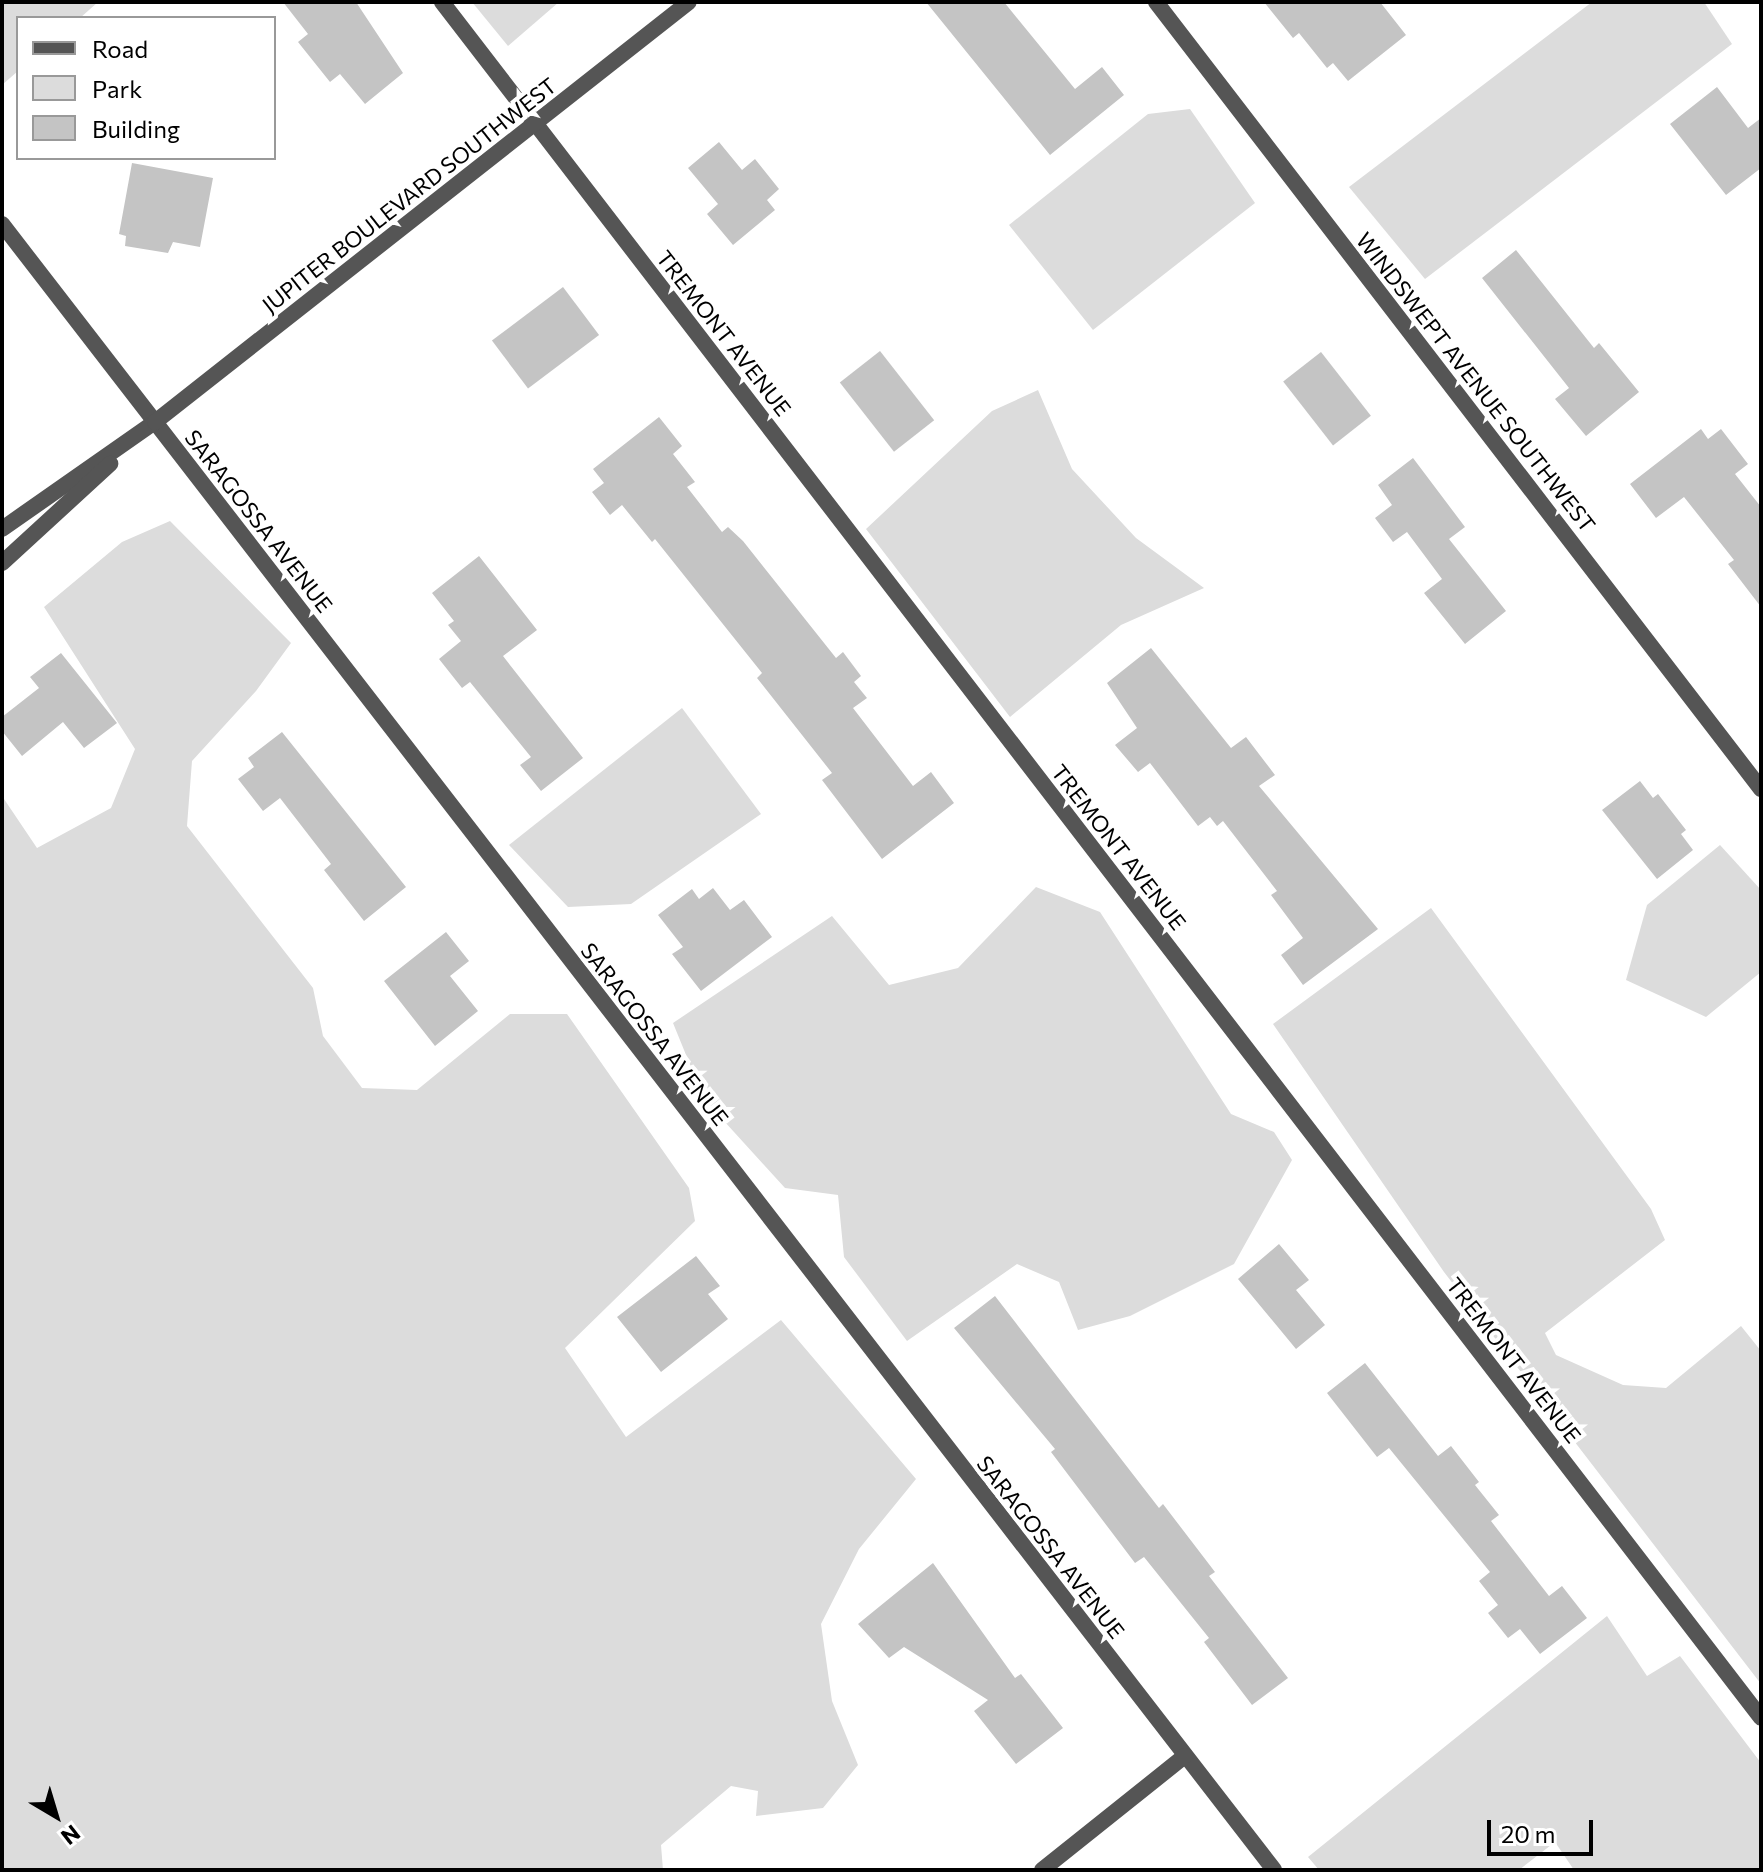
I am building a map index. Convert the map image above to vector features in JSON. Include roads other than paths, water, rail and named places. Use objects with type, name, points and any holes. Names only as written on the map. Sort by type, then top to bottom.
[{"type":"street","name":"TREMONT AVENUE","points":[[442,2],[1761,1718]]},
{"type":"street","name":"JUPITER BOULEVARD SOUTHWEST","points":[[2,529],[155,422],[689,2]]},
{"type":"street","name":"WINDSWEPT AVENUE SOUTHWEST","points":[[1156,2],[1761,789]]},
{"type":"street","name":"SARAGOSSA AVENUE","points":[[2,224],[1274,1870]]},
{"type":"street","name":"JUPITER BOULEVARD SOUTHWEST","points":[[2,563],[155,422]]},
{"type":"street","points":[[1042,1870],[1185,1756]]}]
